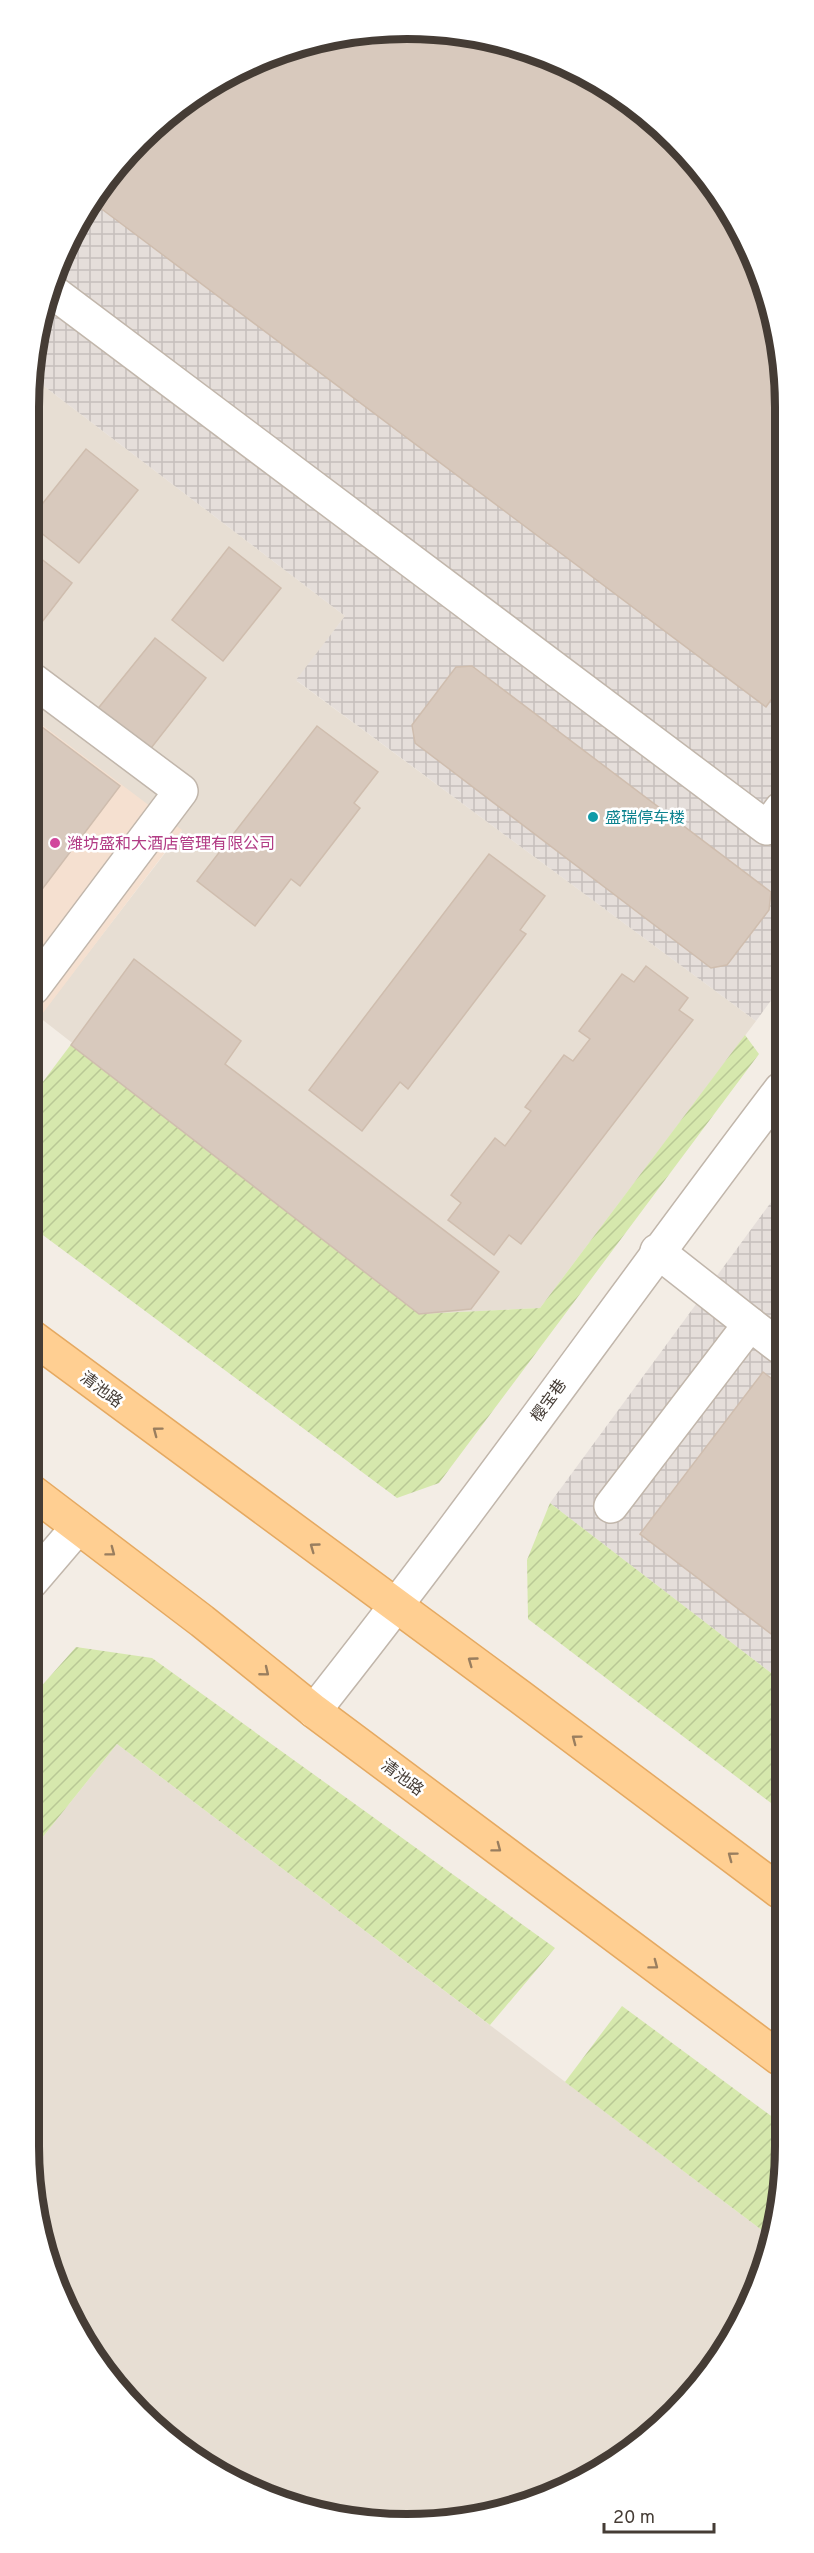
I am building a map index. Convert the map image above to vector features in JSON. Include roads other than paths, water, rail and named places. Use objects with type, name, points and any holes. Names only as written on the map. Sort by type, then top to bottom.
[{"type":"main road","name":"清池路","points":[[39,1342],[775,1888]]},
{"type":"main road","name":"清池路","points":[[39,1497],[314,1711],[775,2056]]},
{"type":"street","points":[[57,295],[767,828],[775,817]]},
{"type":"street","points":[[39,685],[181,791],[39,980]]},
{"type":"street","name":"樱宝巷","points":[[314,1711],[396,1606],[657,1251],[775,1097]]},
{"type":"street","points":[[657,1251],[775,1343]]},
{"type":"street","points":[[610,1506],[750,1324]]},
{"type":"street","points":[[39,1573],[78,1527]]},
{"type":"place","name":"盛瑞停车楼","points":[[593,817]]},
{"type":"place","name":"潍坊盛和大酒店管理有限公司","points":[[55,843]]}]
